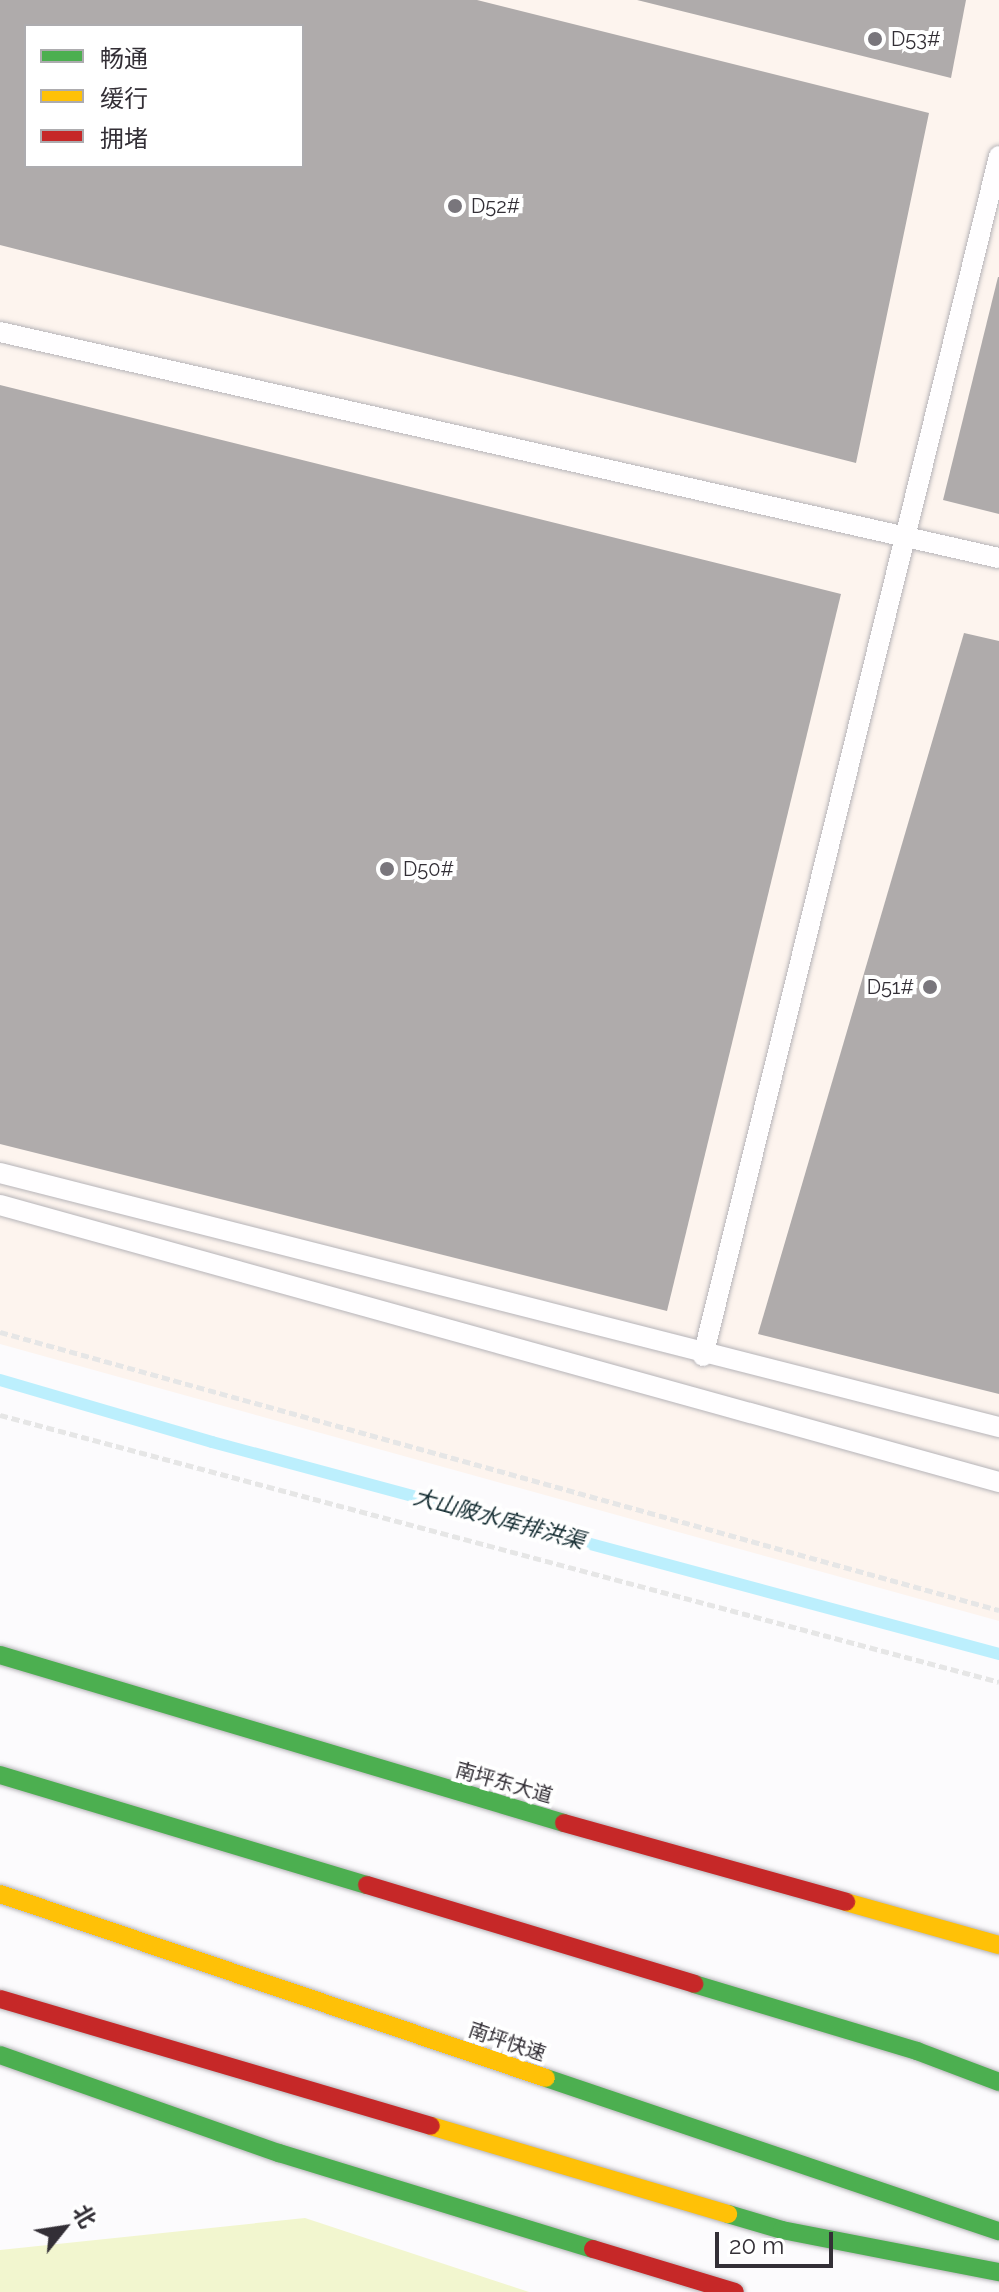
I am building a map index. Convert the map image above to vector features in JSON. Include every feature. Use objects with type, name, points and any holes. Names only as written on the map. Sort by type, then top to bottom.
[{"type":"main road","name":"南坪东大道","points":[[0,1655],[377,1770],[999,1945]]},
{"type":"main road","points":[[0,1775],[917,2051],[999,2082]]},
{"type":"main road","name":"南坪快速","points":[[0,1894],[999,2231]]},
{"type":"main road","points":[[0,1999],[782,2230],[999,2272]]},
{"type":"main road","points":[[0,2055],[279,2153],[735,2292]]},
{"type":"lane","points":[[703,1356],[999,156]]},
{"type":"lane","points":[[0,332],[906,534],[999,558]]},
{"type":"lane","points":[[0,1173],[703,1356],[999,1427]]},
{"type":"lane","points":[[0,1205],[999,1482]]},
{"type":"path","points":[[0,1332],[999,1610]]},
{"type":"path","points":[[0,1415],[999,1682]]},
{"type":"shaded area","points":[[0,0],[999,0],[999,1621],[0,1344]]},
{"type":"green space","points":[[305,2218],[529,2292],[0,2292],[0,2250]]},
{"type":"building","name":"D52#","points":[[0,0],[477,0],[929,113],[856,463],[0,245]]},
{"type":"building","name":"D53#","points":[[637,0],[966,0],[951,78]]},
{"type":"building","points":[[999,277],[999,514],[943,500]]},
{"type":"building","name":"D50#","points":[[0,385],[841,594],[667,1311],[0,1144]]},
{"type":"building","name":"D51#","points":[[964,633],[999,641],[999,1394],[758,1334]]},
{"type":"waterway","name":"大山陂水库排洪渠","points":[[0,1380],[212,1442],[999,1654]]},
{"type":"traffic: fast","points":[[0,1655],[564,1823]]},
{"type":"traffic: fast","points":[[0,1775],[367,1885]]},
{"type":"traffic: fast","points":[[694,1984],[917,2051],[999,2082]]},
{"type":"traffic: fast","points":[[0,2055],[279,2153],[593,2249]]},
{"type":"traffic: fast","points":[[546,2078],[999,2231]]},
{"type":"traffic: fast","points":[[728,2214],[782,2230],[999,2272]]},
{"type":"traffic: slow","points":[[0,1894],[546,2078]]},
{"type":"traffic: slow","points":[[846,1902],[999,1945]]},
{"type":"traffic: slow","points":[[431,2126],[728,2214]]},
{"type":"traffic: jam","points":[[564,1823],[846,1902]]},
{"type":"traffic: jam","points":[[367,1885],[694,1984]]},
{"type":"traffic: jam","points":[[0,1999],[431,2126]]},
{"type":"traffic: jam","points":[[593,2249],[735,2292]]},
{"type":"place","name":"D53#","points":[[875,39]]},
{"type":"place","name":"D52#","points":[[455,206]]},
{"type":"place","name":"D50#","points":[[387,869]]},
{"type":"place","name":"D51#","points":[[930,987]]}]
